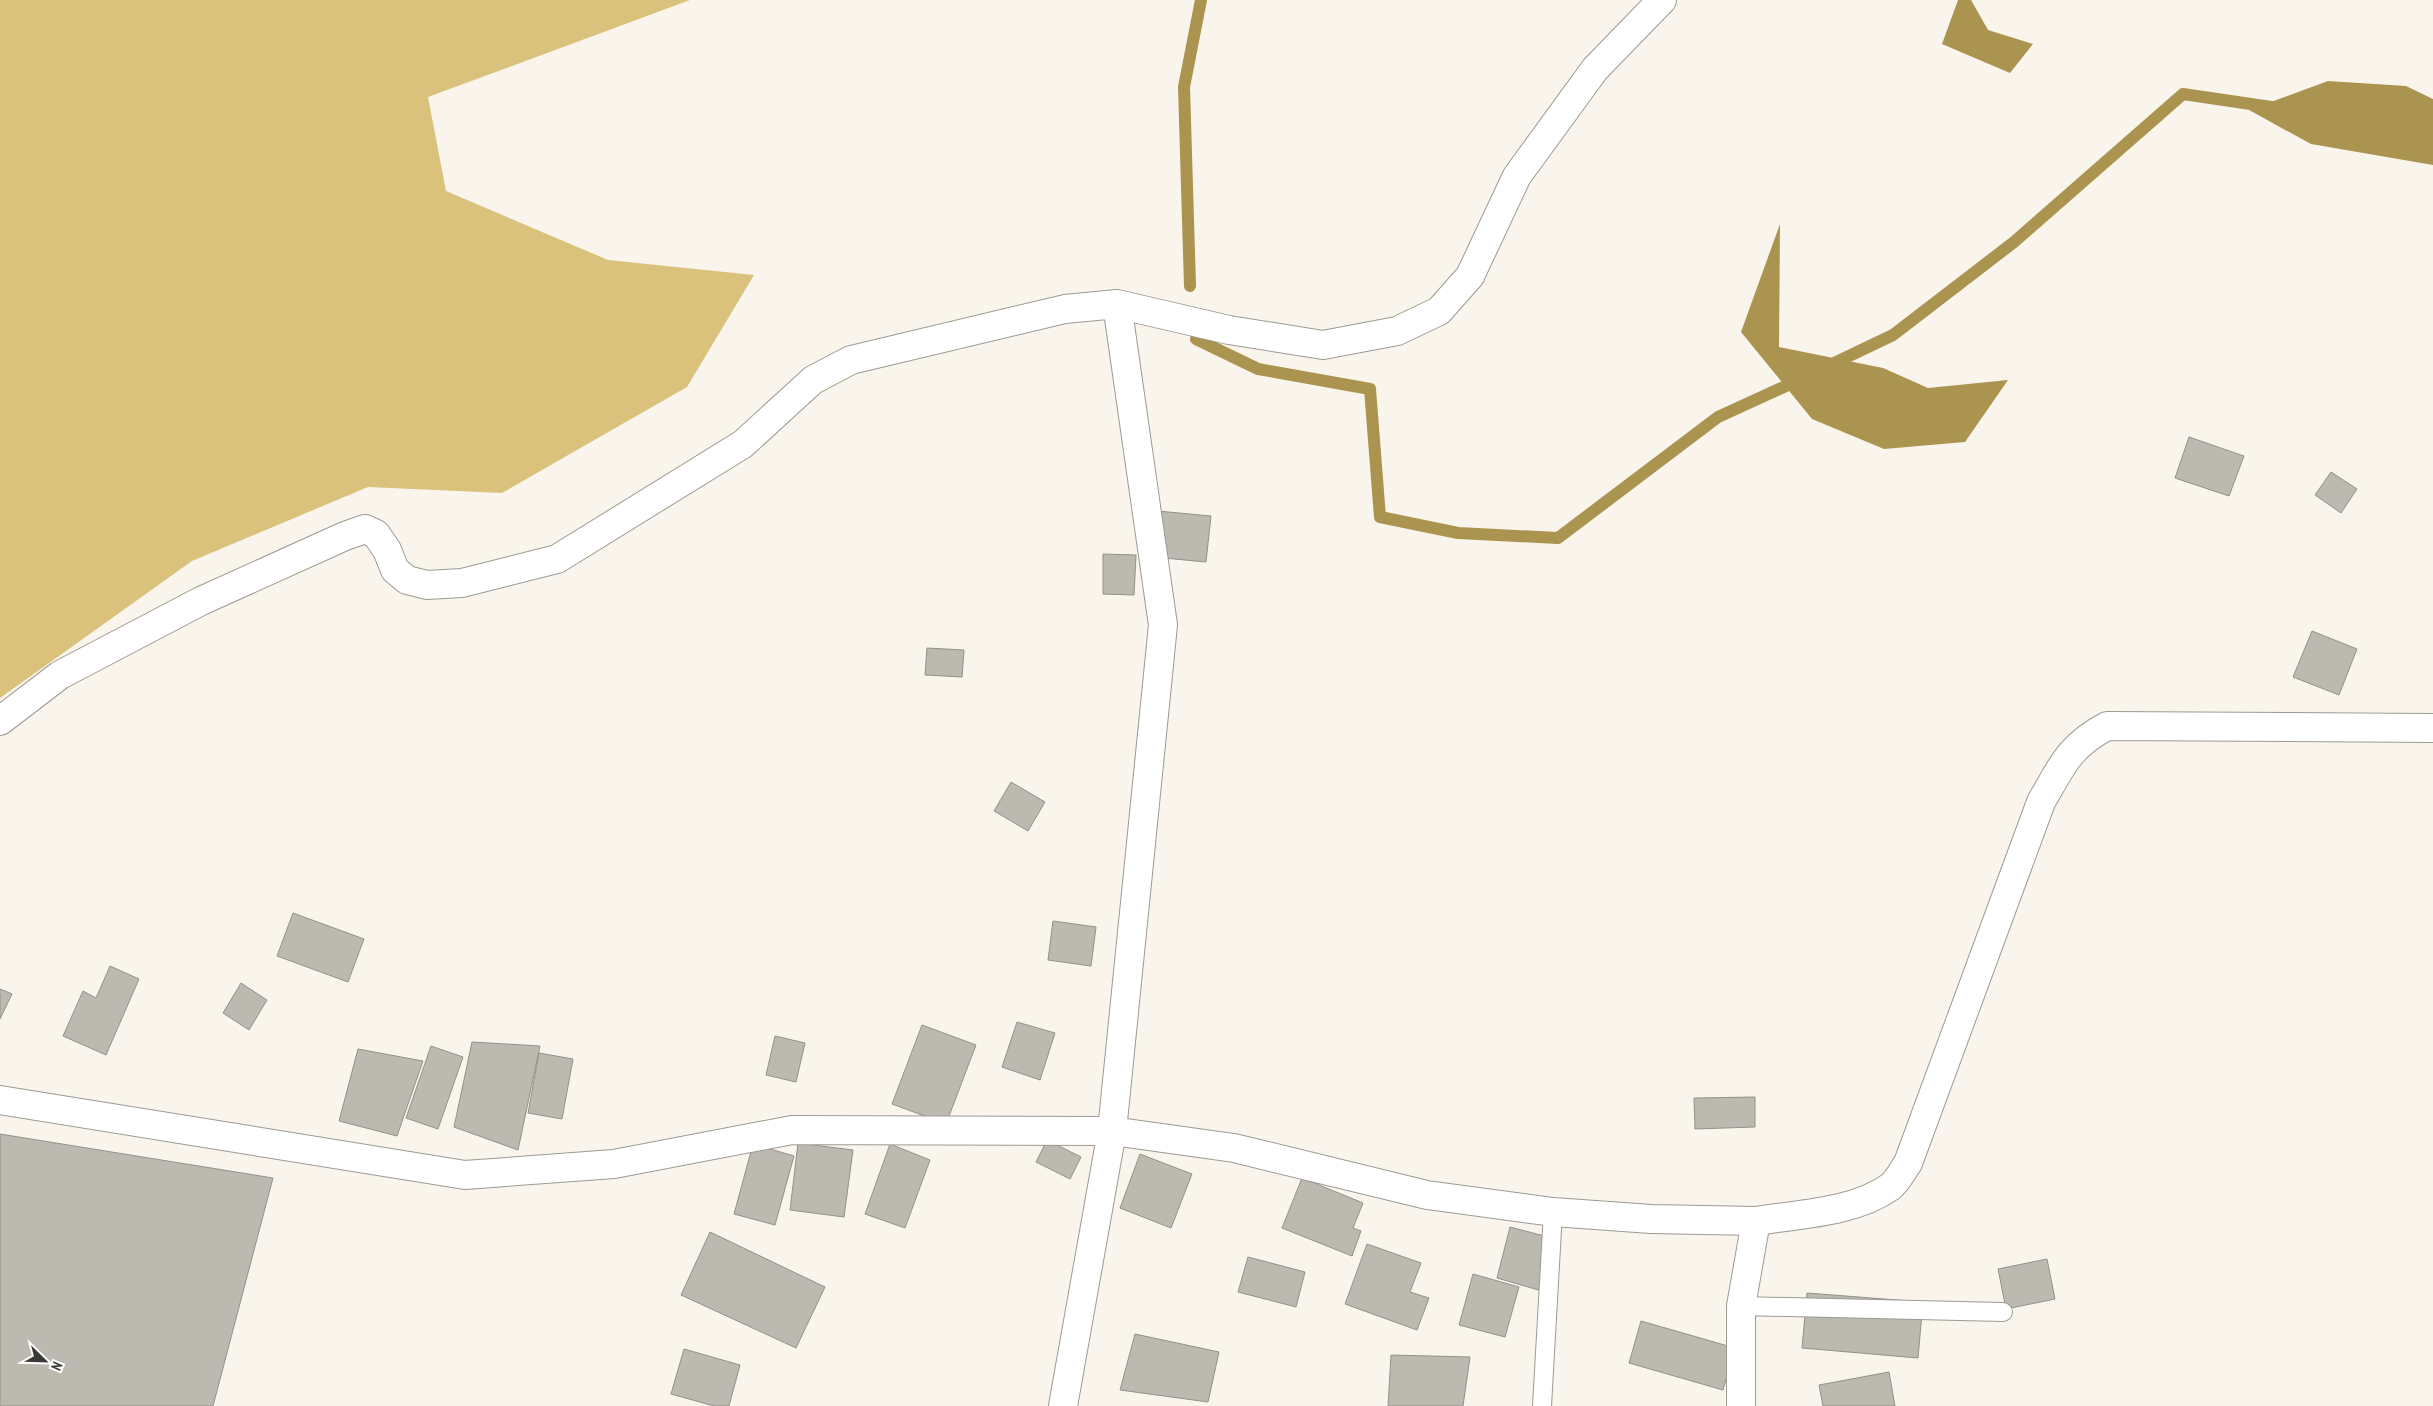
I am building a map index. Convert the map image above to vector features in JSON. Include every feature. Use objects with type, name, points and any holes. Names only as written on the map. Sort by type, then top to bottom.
[{"type":"street","points":[[0,721],[60,675],[200,601],[345,536],[365,529],[376,534],[387,550],[395,570],[407,580],[427,585],[462,583],[557,559],[743,444],[813,380],[851,360],[1065,309],[1117,304],[1229,330],[1323,345],[1396,331],[1438,311],[1470,276],[1517,176],[1595,69],[1662,0]]},
{"type":"street","points":[[1062,1406],[1112,1131],[1163,625],[1117,304]]},
{"type":"street","points":[[0,1100],[465,1175],[614,1164],[792,1130],[1112,1131],[1234,1148],[1427,1195],[1553,1212],[1651,1219],[1756,1221],[1836,1208],[1866,1199],[1891,1187],[1908,1162],[2041,802],[2066,758],[2086,737],[2107,726],[2433,728]]},
{"type":"street","points":[[1741,1406],[1741,1306],[1756,1221]]},
{"type":"lane","points":[[1542,1406],[1553,1212]]},
{"type":"lane","points":[[1741,1306],[2003,1312]]},
{"type":"shaded area","points":[[0,0],[690,0],[428,97],[446,191],[608,260],[754,275],[687,387],[502,493],[368,487],[192,561],[0,698]]},
{"type":"shaded area","points":[[1958,0],[1971,0],[1988,30],[2033,44],[2010,73],[1942,44]]},
{"type":"shaded area","points":[[2328,81],[2406,86],[2433,99],[2433,165],[2311,144],[2249,110]]},
{"type":"shaded area","points":[[1780,224],[1779,347],[1883,368],[1928,388],[2008,380],[1965,442],[1884,449],[1812,419],[1741,332]]},
{"type":"building","points":[[2189,437],[2244,456],[2229,496],[2175,478]]},
{"type":"building","points":[[2331,472],[2357,489],[2341,513],[2315,495]]},
{"type":"building","points":[[1158,511],[1211,516],[1206,562],[1153,557]]},
{"type":"building","points":[[1103,554],[1136,555],[1134,595],[1103,594]]},
{"type":"building","points":[[2312,631],[2357,649],[2339,695],[2293,677]]},
{"type":"building","points":[[927,648],[964,650],[962,677],[925,675]]},
{"type":"building","points":[[1011,782],[1045,802],[1028,831],[994,811]]},
{"type":"building","points":[[293,913],[364,939],[348,982],[277,956]]},
{"type":"building","points":[[1053,921],[1096,927],[1091,966],[1048,960]]},
{"type":"building","points":[[110,966],[139,979],[106,1055],[63,1036],[83,991],[96,998]]},
{"type":"building","points":[[241,983],[267,1000],[249,1030],[223,1013]]},
{"type":"building","points":[[0,989],[12,994],[0,1019]]},
{"type":"building","points":[[1017,1022],[1055,1033],[1040,1080],[1002,1067]]},
{"type":"building","points":[[922,1025],[976,1045],[946,1124],[892,1104]]},
{"type":"building","points":[[775,1036],[805,1043],[796,1082],[766,1075]]},
{"type":"building","points":[[472,1042],[540,1046],[518,1150],[454,1127]]},
{"type":"building","points":[[431,1046],[463,1057],[438,1129],[406,1118]]},
{"type":"building","points":[[358,1049],[423,1061],[397,1136],[339,1121]]},
{"type":"building","points":[[539,1053],[573,1059],[562,1119],[528,1113]]},
{"type":"building","points":[[1755,1097],[1755,1127],[1695,1129],[1694,1098]]},
{"type":"building","points":[[0,1134],[273,1178],[213,1406],[0,1406]]},
{"type":"building","points":[[1047,1140],[1081,1157],[1070,1179],[1036,1162]]},
{"type":"building","points":[[798,1143],[853,1150],[844,1217],[790,1210]]},
{"type":"building","points":[[753,1144],[794,1156],[775,1225],[734,1214]]},
{"type":"building","points":[[890,1144],[930,1160],[905,1228],[865,1214]]},
{"type":"building","points":[[1140,1154],[1192,1174],[1171,1228],[1120,1208]]},
{"type":"building","points":[[1302,1178],[1363,1203],[1353,1228],[1361,1231],[1352,1256],[1282,1228]]},
{"type":"building","points":[[1510,1227],[1556,1239],[1542,1291],[1497,1278]]},
{"type":"building","points":[[710,1232],[825,1287],[796,1348],[681,1295]]},
{"type":"building","points":[[1367,1244],[1421,1263],[1410,1292],[1429,1298],[1417,1330],[1345,1304]]},
{"type":"building","points":[[1248,1257],[1305,1272],[1296,1307],[1238,1292]]},
{"type":"building","points":[[2047,1259],[2055,1299],[2006,1309],[1998,1269]]},
{"type":"building","points":[[1473,1274],[1519,1287],[1505,1337],[1459,1325]]},
{"type":"building","points":[[1807,1293],[1923,1302],[1918,1358],[1802,1348]]},
{"type":"building","points":[[1641,1321],[1735,1348],[1723,1390],[1629,1363]]},
{"type":"building","points":[[1135,1334],[1219,1352],[1208,1402],[1120,1390]]},
{"type":"building","points":[[684,1349],[740,1365],[729,1406],[714,1406],[671,1394]]},
{"type":"building","points":[[1391,1355],[1470,1357],[1463,1406],[1388,1406]]},
{"type":"building","points":[[1889,1372],[1895,1406],[1823,1406],[1819,1385]]},
{"type":"waterway","points":[[1190,286],[1184,87],[1201,0]]},
{"type":"waterway","points":[[1826,367],[1893,335],[2014,242],[2183,94],[2278,108]]},
{"type":"waterway","points":[[1196,339],[1258,369],[1370,389],[1380,517],[1458,533],[1558,538],[1718,417],[1801,379]]}]
